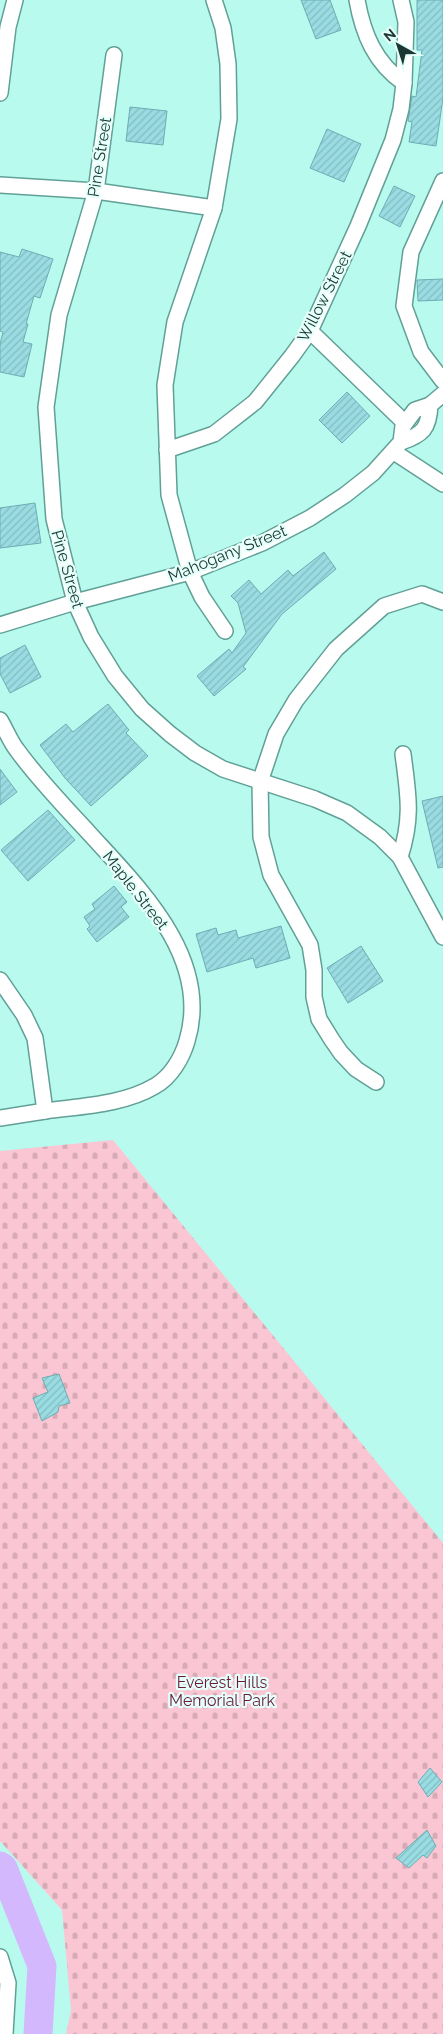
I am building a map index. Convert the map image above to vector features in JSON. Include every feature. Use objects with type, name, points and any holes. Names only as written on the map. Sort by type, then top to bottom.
[{"type":"street","points":[[0,93],[8,27],[15,0]]},
{"type":"street","points":[[214,0],[223,28],[228,64],[229,119],[214,208],[174,322],[165,385],[166,450],[169,495],[190,572],[202,597],[225,631]]},
{"type":"street","points":[[357,0],[363,26],[377,58],[390,74],[404,83]]},
{"type":"street","name":"Willow Street","points":[[166,450],[214,434],[256,402],[310,330],[380,176],[393,140],[401,109],[404,83],[406,22],[402,0]]},
{"type":"street","name":"Pine Street","points":[[114,55],[96,191],[59,315],[46,407],[54,519],[75,602],[91,637],[115,676],[142,709],[195,753],[223,769],[315,799],[347,813],[380,837],[400,857],[443,937]]},
{"type":"street","points":[[443,181],[411,252],[404,306],[421,352],[443,380]]},
{"type":"street","points":[[0,185],[96,191],[214,208]]},
{"type":"street","points":[[310,330],[405,423]]},
{"type":"street","points":[[443,394],[430,405],[415,410],[402,426],[397,447],[443,484]]},
{"type":"street","name":"Mahogany Street","points":[[0,625],[75,602],[190,572],[262,543],[310,518],[373,474],[397,447],[417,437],[429,421],[430,405]]},
{"type":"street","points":[[376,1082],[356,1068],[341,1053],[319,1019],[314,997],[314,970],[310,945],[271,875],[260,837],[260,782],[276,734],[296,700],[336,649],[384,606],[422,594],[443,602]]},
{"type":"street","name":"Maple Street","points":[[0,720],[17,749],[131,879],[156,911],[171,935],[185,965],[192,998],[191,1028],[184,1051],[173,1069],[156,1086],[136,1095],[116,1100],[0,1118]]},
{"type":"street","points":[[400,857],[406,839],[409,817],[403,754]]},
{"type":"street","points":[[0,980],[24,1015],[35,1038],[45,1111]]},
{"type":"street","points":[[0,1957],[8,1983],[5,2034]]},
{"type":"green space","name":"Everest Hills Memorial Park","points":[[113,1140],[443,1543],[443,2034],[66,2034],[71,2010],[62,1910],[0,1841],[0,1151]]},
{"type":"building","points":[[301,0],[330,0],[341,30],[316,39]]},
{"type":"building","points":[[417,0],[443,0],[443,98],[436,146],[409,142],[412,122],[408,121],[412,96],[416,97],[422,50],[417,50]]},
{"type":"building","points":[[130,107],[167,111],[163,145],[126,141]]},
{"type":"building","points":[[327,129],[361,144],[344,182],[310,168]]},
{"type":"building","points":[[394,186],[415,196],[400,227],[379,216]]},
{"type":"building","points":[[22,249],[53,259],[40,298],[34,296],[26,324],[28,324],[23,342],[32,344],[24,377],[0,372],[0,344],[3,332],[0,331],[0,252],[19,257]]},
{"type":"building","points":[[443,279],[443,300],[418,301],[417,280]]},
{"type":"building","points":[[347,392],[370,416],[342,443],[319,420]]},
{"type":"building","points":[[35,503],[41,543],[0,548],[0,508]]},
{"type":"building","points":[[324,552],[336,569],[282,614],[243,667],[246,669],[214,696],[197,676],[229,649],[232,653],[246,633],[238,603],[231,596],[249,580],[261,594],[288,570],[293,576]]},
{"type":"building","points":[[25,645],[41,677],[10,693],[0,674],[0,658]]},
{"type":"building","points":[[108,704],[129,730],[126,733],[148,756],[91,806],[65,778],[40,745],[66,724],[73,732]]},
{"type":"building","points":[[0,769],[17,792],[0,805]]},
{"type":"building","points":[[443,796],[443,867],[438,868],[422,801]]},
{"type":"building","points":[[48,810],[75,840],[28,881],[1,850]]},
{"type":"building","points":[[114,886],[127,902],[121,907],[129,917],[97,942],[87,929],[90,926],[84,917],[95,909],[92,904]]},
{"type":"building","points":[[281,926],[290,958],[256,968],[253,958],[207,972],[196,934],[216,928],[218,935],[236,930],[238,938]]},
{"type":"building","points":[[361,946],[383,981],[348,1003],[327,968]]},
{"type":"building","points":[[59,1374],[70,1403],[59,1406],[58,1412],[42,1421],[33,1398],[48,1392],[42,1378]]},
{"type":"building","points":[[430,1768],[442,1782],[428,1797],[418,1782]]},
{"type":"building","points":[[427,1830],[436,1846],[427,1858],[423,1855],[409,1868],[396,1858]]},
{"type":"waterway","points":[[0,1866],[3,1868],[42,1966],[38,2034]]}]
